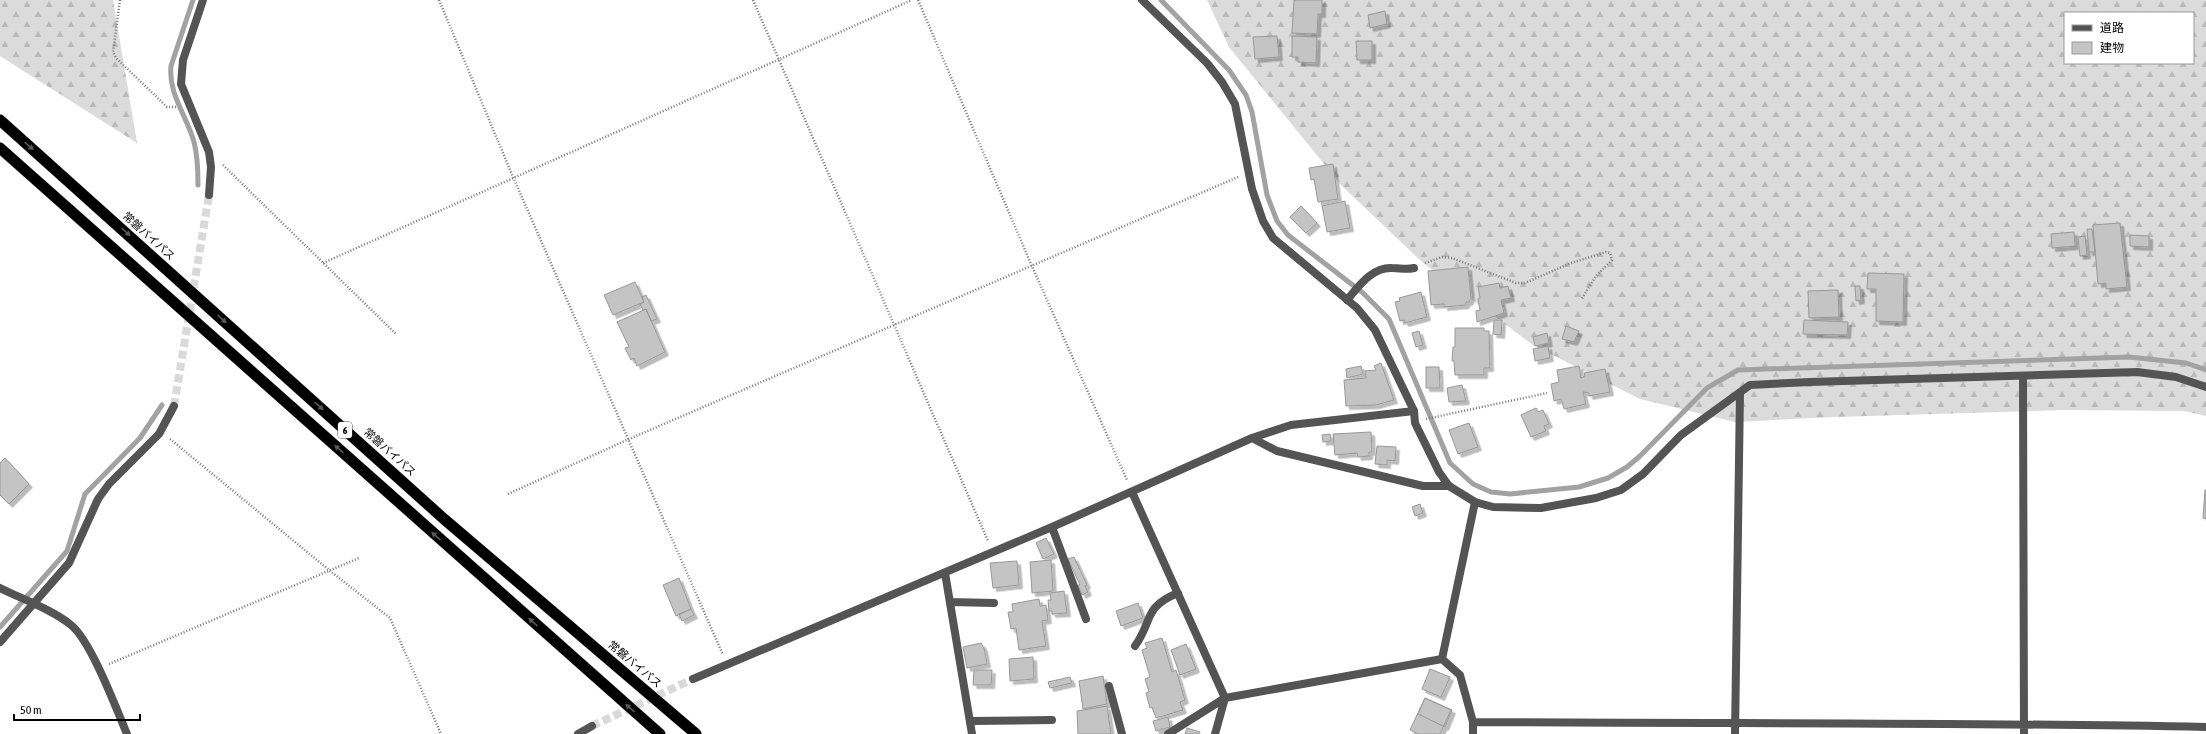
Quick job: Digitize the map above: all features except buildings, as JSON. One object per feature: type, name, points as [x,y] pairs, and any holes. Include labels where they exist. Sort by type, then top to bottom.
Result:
[{"type":"highway","name":"常磐バイパス","points":[[0,120],[444,519],[696,734]]},
{"type":"highway","name":"6","points":[[0,148],[660,734]]},
{"type":"street","points":[[203,0],[183,60],[181,84],[209,152],[211,167],[209,195]]},
{"type":"street","points":[[1142,0],[1207,63],[1222,82],[1235,104],[1252,189],[1263,221],[1274,238],[1350,297],[1375,330],[1414,411],[1415,423],[1439,472],[1449,486],[1475,502],[1494,507],[1541,508],[1596,498],[1621,490],[1643,474],[1681,435],[1750,385],[2137,372],[2176,377],[2206,387]]},
{"type":"street","points":[[1350,297],[1361,284],[1376,272],[1383,269],[1414,268]]},
{"type":"street","points":[[2023,376],[2024,734]]},
{"type":"street","points":[[1735,734],[1740,392]]},
{"type":"street","points":[[0,642],[69,563],[98,499],[110,484],[159,434],[174,406]]},
{"type":"street","points":[[693,679],[1052,527],[1252,438],[1291,425],[1414,411]]},
{"type":"street","points":[[1252,438],[1285,453],[1423,486],[1449,486]]},
{"type":"street","points":[[1132,492],[1225,698],[1215,734]]},
{"type":"street","points":[[1442,659],[1475,502]]},
{"type":"street","points":[[1052,527],[1086,619]]},
{"type":"street","points":[[945,573],[972,734]]},
{"type":"street","points":[[0,588],[72,625],[98,668],[127,734]]},
{"type":"street","points":[[1135,646],[1154,607],[1163,599],[1178,593]]},
{"type":"street","points":[[950,602],[994,603]]},
{"type":"street","points":[[1168,734],[1225,698],[1442,659]]},
{"type":"street","points":[[1442,659],[1460,675],[1473,722],[1473,734]]},
{"type":"street","points":[[1109,686],[1122,734]]},
{"type":"street","points":[[970,721],[1052,720]]},
{"type":"street","points":[[1473,722],[1735,725],[2024,723],[2206,727]]},
{"type":"street","points":[[578,734],[592,726]]},
{"type":"path","points":[[120,0],[113,52],[116,58],[167,107],[174,107]]},
{"type":"path","points":[[439,0],[513,177],[727,665]]},
{"type":"path","points":[[753,0],[993,552]]},
{"type":"path","points":[[323,263],[912,0]]},
{"type":"path","points":[[918,0],[1031,264],[1132,492]]},
{"type":"path","points":[[209,152],[396,334]]},
{"type":"path","points":[[508,494],[629,439],[1031,264],[1249,173]]},
{"type":"path","points":[[1414,268],[1432,259],[1452,258],[1464,261],[1516,283],[1524,283],[1571,263],[1606,252],[1610,254],[1612,260],[1596,276],[1581,300]]},
{"type":"path","points":[[1422,420],[1547,393]]},
{"type":"path","points":[[159,434],[171,440],[329,570],[390,618],[441,734]]},
{"type":"path","points":[[98,668],[359,558]]},
{"type":"green space","points":[[0,0],[113,0],[137,143],[0,56]]},
{"type":"green space","points":[[1207,0],[2206,0],[2206,416],[2184,411],[2064,410],[1834,417],[1735,422],[1640,399],[1533,345],[1422,262],[1342,186],[1229,47]]},
{"type":"waterway","points":[[193,0],[171,66],[171,76],[175,95],[194,142],[198,169],[198,185]]},
{"type":"waterway","points":[[1161,0],[1229,70],[1246,95],[1252,112],[1267,195],[1277,221],[1288,235],[1363,293],[1389,319],[1450,463],[1473,484],[1491,492],[1510,494],[1579,487],[1608,478],[1627,467],[1640,456],[1707,388],[1738,370],[2129,357],[2186,363],[2206,370]]},
{"type":"waterway","points":[[0,627],[67,551],[85,494],[140,438],[162,405]]},
{"type":"tunnel","points":[[174,406],[209,195]]},
{"type":"tunnel","points":[[592,726],[693,679]]}]
